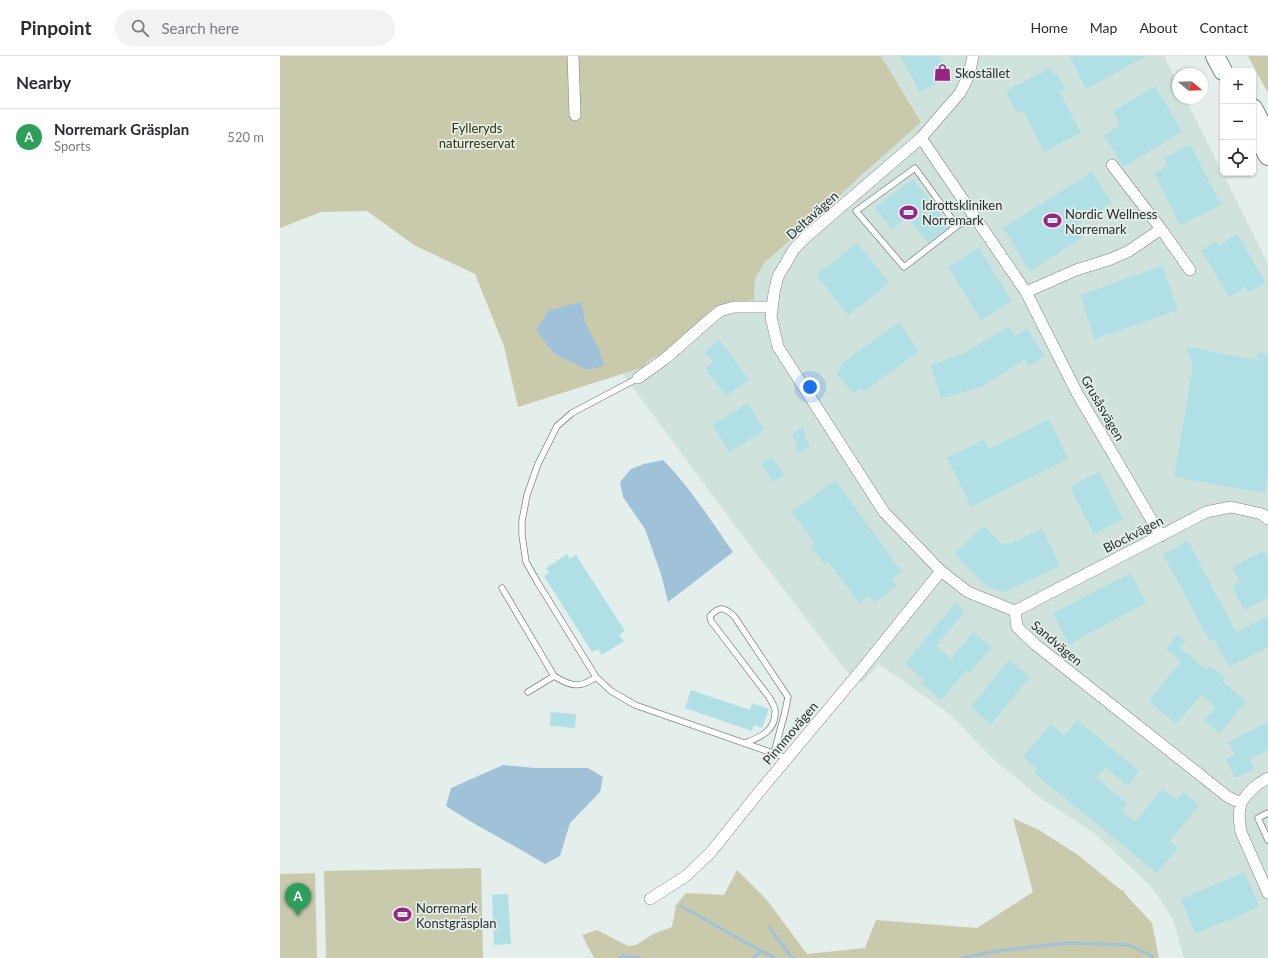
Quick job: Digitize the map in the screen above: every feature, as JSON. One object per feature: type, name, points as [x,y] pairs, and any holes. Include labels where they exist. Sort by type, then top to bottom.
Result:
[{"type":"main road","points":[[1215,56],[1221,68]]},
{"type":"main road","points":[[1226,56],[1232,68]]},
{"type":"main road","points":[[1256,114],[1268,136]]},
{"type":"main road","points":[[1256,134],[1268,156]]},
{"type":"street","points":[[573,56],[575,115]]},
{"type":"street","name":"Deltavägen","points":[[771,307],[778,276],[794,249],[807,236],[921,138],[960,93],[969,75],[973,56]]},
{"type":"street","name":"Grusåsvägen","points":[[921,138],[1026,292],[1077,393],[1161,536]]},
{"type":"street","points":[[1112,165],[1190,270]]},
{"type":"street","points":[[1026,292],[1076,270],[1111,259],[1134,247],[1161,229]]},
{"type":"street","points":[[638,378],[666,358],[720,311],[734,307],[771,307],[771,317],[778,347],[884,512],[941,571],[968,592],[1015,611]]},
{"type":"street","name":"Blockvägen","points":[[1015,611],[1206,512],[1231,507],[1262,514],[1268,519]]},
{"type":"street","name":"Pinnmovägen","points":[[650,899],[686,876],[712,852],[787,758],[862,669],[941,571]]},
{"type":"street","name":"Sandvägen","points":[[1015,611],[1017,627],[1036,645],[1228,797],[1241,803]]},
{"type":"street","points":[[1267,888],[1241,832],[1238,811],[1241,803],[1248,793],[1257,784],[1268,778]]},
{"type":"lane","points":[[957,226],[915,168],[856,211],[904,267],[957,226],[974,216]]},
{"type":"lane","points":[[638,378],[572,413],[557,426],[538,464],[527,495],[522,520],[522,535],[526,562],[596,677],[612,691],[635,704],[787,758]]},
{"type":"lane","points":[[502,588],[554,676],[567,684],[580,685],[588,683],[596,677]]},
{"type":"lane","points":[[746,743],[769,731],[774,720],[775,708],[769,697],[711,622],[710,616],[715,610],[720,608],[726,609],[734,616],[788,697],[774,753]]},
{"type":"lane","points":[[528,692],[554,676]]},
{"type":"lane","points":[[1268,813],[1258,818],[1268,840]]},
{"type":"shaded area","points":[[881,56],[1164,56],[1172,72],[1172,104],[1188,104],[1220,168],[1220,176],[1224,176],[1268,264],[1268,958],[1184,958],[1173,919],[1151,886],[1093,832],[1043,800],[991,757],[952,716],[879,664],[862,683],[846,671],[739,531],[622,373],[646,362],[727,303],[754,300],[755,279],[765,262],[816,218],[855,180],[921,121]]},
{"type":"green space","name":"Fylleryds naturreservat","points":[[280,56],[881,56],[921,122],[816,218],[765,262],[755,279],[754,300],[727,303],[707,316],[665,354],[664,352],[646,362],[644,367],[518,407],[504,346],[475,274],[414,245],[367,211],[321,212],[280,228]]},
{"type":"green space","points":[[1248,56],[1268,56],[1268,93],[1256,71],[1256,68],[1254,68]]},
{"type":"green space","points":[[1013,818],[1039,830],[1078,855],[1121,890],[1123,890],[1152,923],[1159,958],[594,958],[582,935],[597,930],[628,946],[636,945],[653,934],[672,927],[676,905],[686,893],[724,895],[737,870],[767,900],[807,954],[865,948],[876,920],[977,928],[1033,892]]},
{"type":"green space","name":"Norremark Konstgräsplan","points":[[481,868],[483,958],[326,958],[324,871]]},
{"type":"green space","points":[[315,873],[317,958],[280,958],[280,874]]},
{"type":"water","points":[[581,302],[586,324],[599,349],[604,366],[587,370],[553,353],[536,330],[549,310]]},
{"type":"water","points":[[663,460],[691,493],[733,552],[668,602],[661,574],[645,529],[623,497],[620,482],[631,469],[644,464]]},
{"type":"water","points":[[503,765],[535,768],[588,768],[603,777],[600,792],[570,823],[560,856],[545,864],[446,806],[451,788]]},
{"type":"building","points":[[900,56],[939,56],[950,76],[920,92]]},
{"type":"building","points":[[1069,56],[1146,56],[1086,89]]},
{"type":"building","points":[[1050,68],[1054,75],[1057,73],[1065,88],[1059,91],[1081,133],[1044,152],[1023,110],[1017,113],[1006,91]]},
{"type":"building","points":[[1155,86],[1182,132],[1123,167],[1104,135],[1120,125],[1113,111]]},
{"type":"building","points":[[1190,144],[1221,205],[1180,225],[1154,173],[1168,166],[1164,158]]},
{"type":"building","points":[[1092,172],[1112,203],[1076,226],[1083,237],[1030,271],[1003,228]]},
{"type":"building","name":"Idrottskliniken Norremark","points":[[913,179],[950,226],[928,243],[908,217],[892,229],[875,208]]},
{"type":"building","points":[[1237,234],[1266,283],[1248,293],[1245,287],[1229,297],[1201,250],[1216,241],[1218,246]]},
{"type":"building","points":[[857,243],[889,283],[848,315],[816,275]]},
{"type":"building","points":[[979,248],[1012,301],[981,320],[948,267]]},
{"type":"building","points":[[1162,266],[1178,310],[1095,339],[1080,295]]},
{"type":"building","points":[[899,322],[919,351],[863,392],[861,389],[853,393],[836,373],[842,367],[840,365]]},
{"type":"building","points":[[1009,326],[1015,336],[1027,328],[1045,356],[1029,366],[1025,359],[983,386],[941,399],[931,365],[965,353]]},
{"type":"building","points":[[719,340],[749,380],[726,396],[705,368],[713,362],[705,352]]},
{"type":"building","points":[[1186,347],[1257,360],[1258,352],[1268,354],[1268,473],[1265,493],[1174,477],[1193,366]]},
{"type":"building","points":[[748,403],[764,430],[729,452],[713,425]]},
{"type":"building","points":[[1049,419],[1068,459],[971,507],[947,458],[984,439],[989,449]]},
{"type":"building","points":[[802,428],[806,436],[804,437],[810,446],[799,453],[794,445],[797,443],[791,435]]},
{"type":"building","points":[[772,457],[784,475],[773,482],[761,464]]},
{"type":"building","points":[[1099,472],[1123,519],[1094,534],[1070,487]]},
{"type":"building","points":[[835,480],[902,572],[892,579],[897,586],[874,603],[868,596],[859,603],[828,561],[824,564],[811,546],[815,543],[792,512]]},
{"type":"building","points":[[983,526],[1001,544],[1012,543],[1042,529],[1060,566],[1005,592],[988,587],[955,554]]},
{"type":"building","points":[[1188,541],[1236,632],[1268,616],[1268,647],[1229,667],[1214,639],[1210,642],[1163,554]]},
{"type":"building","points":[[1264,550],[1268,557],[1268,598],[1244,610],[1232,586],[1240,582],[1232,567]]},
{"type":"building","points":[[567,554],[570,559],[576,555],[625,631],[619,635],[624,641],[602,655],[598,649],[592,652],[544,576],[549,573],[546,568]]},
{"type":"building","points":[[1131,573],[1146,603],[1069,644],[1053,613]]},
{"type":"building","points":[[955,603],[965,611],[936,646],[951,659],[973,632],[991,647],[970,673],[966,670],[941,700],[921,683],[924,680],[905,664]]},
{"type":"building","points":[[1177,635],[1186,641],[1180,648],[1207,670],[1210,666],[1225,678],[1222,681],[1246,701],[1221,732],[1218,732],[1204,721],[1216,707],[1201,695],[1176,724],[1149,701],[1181,661],[1166,649]]},
{"type":"building","points":[[1009,660],[1030,677],[991,724],[971,707]]},
{"type":"building","points":[[691,690],[750,710],[752,703],[769,709],[762,728],[754,725],[752,731],[685,708]]},
{"type":"building","points":[[551,712],[576,714],[575,728],[550,726]]},
{"type":"building","points":[[1077,720],[1139,771],[1128,786],[1105,767],[1096,778],[1128,804],[1122,811],[1135,822],[1162,789],[1176,800],[1183,792],[1199,805],[1170,841],[1178,848],[1157,873],[1034,773],[1037,769],[1023,757],[1051,724],[1064,736]]},
{"type":"building","points":[[1268,722],[1268,750],[1250,759],[1254,769],[1235,778],[1226,759],[1235,755],[1228,742]]},
{"type":"building","points":[[1245,872],[1259,907],[1195,934],[1181,899]]},
{"type":"building","points":[[508,894],[511,944],[494,945],[492,895]]},
{"type":"waterway","points":[[681,906],[761,951]]},
{"type":"waterway","points":[[769,927],[792,958]]},
{"type":"waterway","points":[[962,958],[997,951],[1068,943],[1129,945],[1152,956],[1152,958]]},
{"type":"waterway","points":[[753,958],[761,951],[775,958]]},
{"type":"waterway","points":[[620,958],[623,956],[640,958]]},
{"type":"place","name":"Skostället","points":[[942,73]]},
{"type":"place","name":"Idrottskliniken Norremark","points":[[909,212]]},
{"type":"place","name":"Nordic Wellness Norremark","points":[[1052,221]]},
{"type":"place","name":"Norremark Konstgräsplan","points":[[403,915]]},
{"type":"place","name":"Norremark Gräsplan","points":[[298,916]]}]
